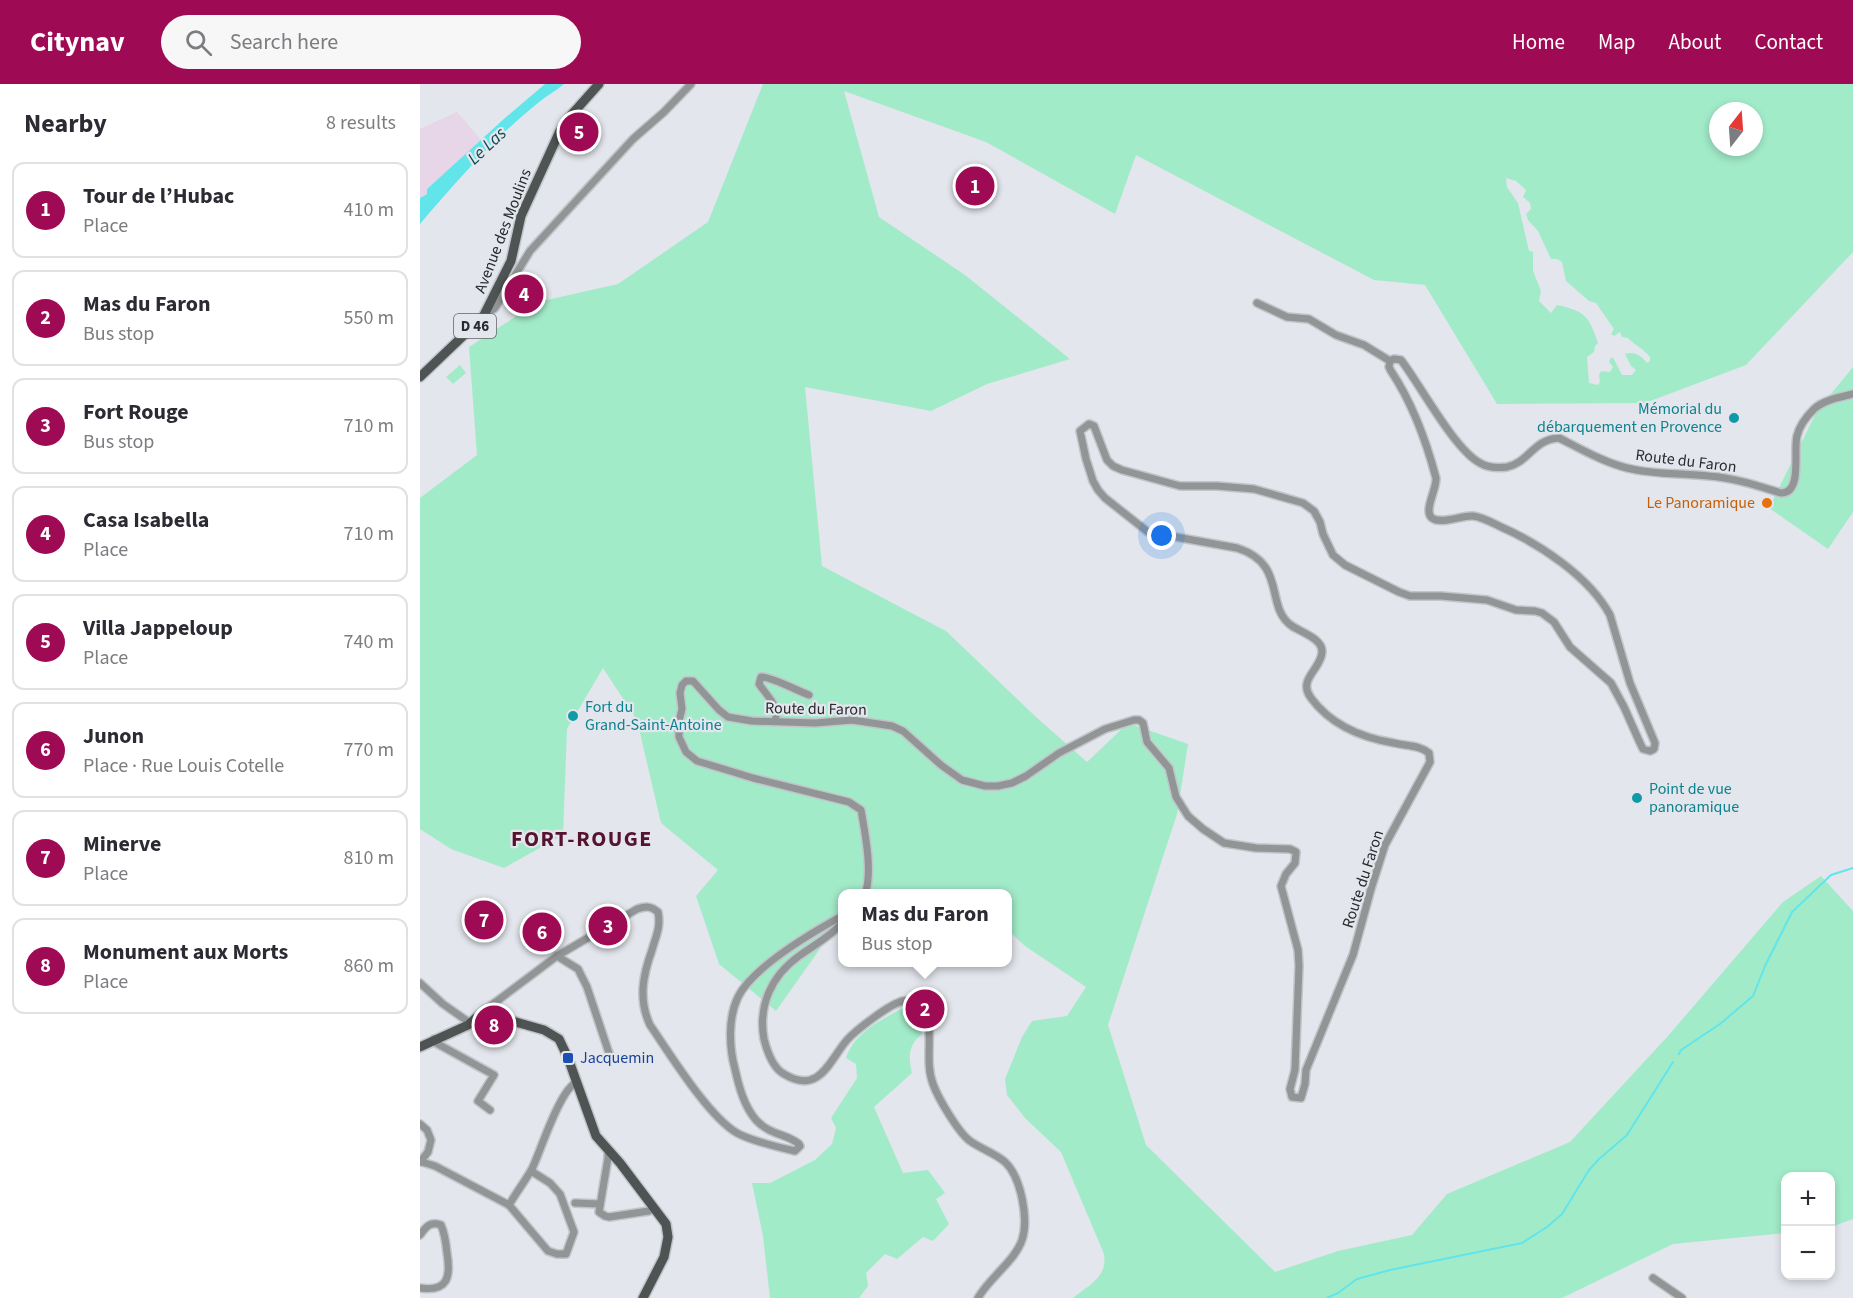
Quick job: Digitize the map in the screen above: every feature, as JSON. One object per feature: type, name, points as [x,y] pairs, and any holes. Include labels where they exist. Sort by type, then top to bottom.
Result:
[{"type":"main road","name":"Avenue des Moulins","points":[[420,377],[477,324],[488,310],[511,261],[521,216],[559,133],[565,122],[599,84]]},
{"type":"main road","points":[[420,1047],[470,1023],[485,1010],[491,1015],[555,1035],[561,1043],[577,1082],[596,1136],[666,1224],[668,1243],[664,1257],[643,1298]]},
{"type":"street","points":[[488,310],[495,308],[532,248],[633,139],[691,84]]},
{"type":"street","points":[[1257,303],[1287,317],[1309,319],[1336,335],[1364,345],[1390,361]]},
{"type":"street","name":"Route du Faron","points":[[867,889],[868,870],[861,810],[849,802],[753,778],[697,761],[686,752],[680,737],[682,685],[686,681],[693,681],[728,717],[752,721],[815,723],[852,720],[892,726],[903,731],[941,765],[962,780],[985,786],[1012,783],[1059,753],[1105,729],[1139,720],[1143,723],[1147,742],[1170,768],[1176,797],[1188,816],[1203,829],[1224,843],[1256,848],[1290,849],[1296,852],[1295,863],[1286,873],[1281,886],[1299,958],[1295,1070],[1290,1089],[1292,1097],[1301,1098],[1306,1070],[1353,955],[1385,844],[1430,762],[1429,753],[1421,747],[1382,741],[1353,733],[1324,711],[1310,697],[1307,688],[1307,680],[1322,652],[1320,645],[1289,624],[1279,607],[1270,575],[1265,566],[1251,552],[1148,532],[1098,490],[1093,481],[1080,431],[1089,424],[1094,426],[1107,460],[1122,470],[1180,486],[1254,489],[1303,503],[1314,511],[1333,555],[1345,565],[1399,592],[1410,596],[1487,600],[1516,610],[1535,610],[1542,613],[1554,622],[1570,647],[1611,683],[1643,749],[1650,752],[1655,746],[1653,736],[1630,683],[1605,605],[1567,566],[1543,548],[1515,533],[1474,516],[1435,520],[1431,517],[1428,512],[1436,487],[1436,478],[1410,400],[1391,371],[1390,361],[1401,360],[1445,426],[1467,453],[1481,464],[1497,468],[1514,465],[1540,443],[1559,438],[1613,464],[1628,468],[1658,474],[1711,476],[1748,483],[1781,493],[1790,491],[1795,479],[1796,443],[1801,426],[1815,408],[1830,400],[1853,394]]},
{"type":"street","points":[[775,721],[777,716],[775,705],[759,684],[761,677],[768,676],[809,695]]},
{"type":"street","points":[[485,1010],[557,956],[637,909],[645,906],[652,908],[658,912],[660,928],[650,956],[642,993],[645,1014],[650,1025],[699,1095],[726,1124],[737,1133],[750,1138],[795,1150],[800,1146],[799,1144],[772,1133],[762,1126],[751,1114],[745,1102],[732,1051],[733,1015],[739,994],[768,964],[795,944],[838,919]]},
{"type":"street","points":[[838,928],[797,957],[776,978],[764,1003],[762,1015],[765,1043],[775,1066],[782,1074],[801,1081],[813,1079],[829,1068],[846,1042],[856,1032],[894,1005],[906,1000],[921,1003],[927,1015],[932,1083],[958,1130],[969,1141],[1006,1163],[1016,1179],[1022,1196],[1024,1223],[1022,1242],[978,1298]]},
{"type":"street","points":[[833,932],[838,930]]},
{"type":"street","points":[[557,956],[578,969],[587,987],[611,1059]]},
{"type":"street","points":[[420,982],[443,1004],[470,1023]]},
{"type":"street","points":[[434,1040],[494,1075],[478,1101],[490,1110]]},
{"type":"street","points":[[509,1205],[531,1171],[563,1095],[577,1082]]},
{"type":"street","points":[[420,1124],[427,1130],[431,1140],[421,1162],[435,1166],[509,1205],[548,1251],[566,1254],[574,1232],[560,1194],[550,1183],[531,1171]]},
{"type":"street","points":[[608,1150],[599,1212],[609,1217],[649,1211],[654,1208]]},
{"type":"street","points":[[575,1203],[600,1204]]},
{"type":"street","points":[[420,1235],[429,1225],[435,1223],[441,1225],[446,1239],[450,1270],[448,1277],[438,1288],[432,1290],[420,1288]]},
{"type":"street","points":[[1653,1278],[1682,1298]]},
{"type":"shaded area","points":[[457,112],[481,140],[427,189],[427,194],[420,198],[420,129]]},
{"type":"green space","points":[[763,84],[1853,84],[1853,252],[1746,365],[1645,403],[1497,404],[1425,285],[1374,280],[1136,155],[1115,214],[986,142],[844,91],[879,217],[965,275],[1070,359],[987,384],[931,411],[805,387],[822,566],[946,631],[1087,762],[1128,723],[1188,744],[1177,814],[1108,1025],[1146,1145],[1275,1272],[1338,1251],[1412,1235],[1447,1194],[1570,1142],[1668,1036],[1783,902],[1821,876],[1853,911],[1853,1219],[1835,1226],[1835,1172],[1781,1172],[1781,1233],[1673,1244],[1562,1298],[1073,1298],[1100,1275],[1103,1269],[1104,1254],[1061,1152],[1025,1118],[1007,1095],[1005,1079],[1022,1037],[1032,1021],[1067,1016],[1086,987],[1025,946],[1012,934],[1012,889],[838,889],[838,931],[829,936],[776,1011],[719,964],[696,896],[718,870],[661,823],[637,720],[603,668],[567,729],[563,835],[504,868],[451,849],[420,829],[420,498],[477,455],[469,347],[538,302],[618,284],[708,222]],"holes":[[[1506,178],[1516,181],[1526,190],[1523,197],[1530,203],[1531,209],[1526,214],[1528,220],[1538,231],[1551,259],[1562,262],[1566,281],[1589,301],[1596,303],[1614,329],[1611,334],[1614,336],[1620,332],[1622,337],[1628,338],[1650,357],[1647,363],[1637,354],[1625,354],[1631,366],[1636,370],[1632,375],[1622,375],[1611,357],[1609,362],[1613,367],[1610,372],[1601,371],[1598,385],[1589,383],[1587,357],[1594,352],[1598,343],[1585,316],[1557,305],[1551,313],[1539,301],[1541,291],[1533,271],[1533,252],[1529,251],[1518,203],[1507,187]]]},
{"type":"green space","points":[[460,365],[466,373],[453,384],[446,377]]},
{"type":"green space","points":[[1853,367],[1853,512],[1828,549],[1769,508],[1817,411]]},
{"type":"green space","points":[[903,1008],[914,1010],[920,1018],[922,1034],[914,1042],[910,1052],[912,1073],[874,1107],[903,1173],[928,1170],[945,1193],[936,1199],[949,1224],[933,1241],[923,1237],[897,1259],[885,1254],[866,1273],[868,1286],[859,1298],[770,1298],[763,1236],[752,1183],[770,1183],[815,1160],[832,1144],[836,1128],[831,1118],[857,1078],[856,1064],[846,1058],[850,1049],[869,1028]]},
{"type":"water","name":"Le Las","points":[[545,84],[564,84],[541,100],[506,131],[420,224],[420,198],[427,194],[427,189]]},
{"type":"waterway","points":[[1679,1054],[1681,1050],[1720,1024],[1753,996],[1792,912],[1831,875],[1853,868]]},
{"type":"waterway","points":[[1327,1298],[1357,1279],[1522,1243],[1547,1227],[1562,1214],[1589,1170],[1627,1135],[1673,1062]]},
{"type":"place","name":"Villa Jappeloup","points":[[579,132]]},
{"type":"place","name":"Tour de l’Hubac","points":[[975,186]]},
{"type":"place","name":"Casa Isabella","points":[[524,294]]},
{"type":"place","name":"Mémorial du débarquement en Provence","points":[[1734,418]]},
{"type":"place","name":"Le Panoramique","points":[[1767,503]]},
{"type":"place","name":"Fort du Grand-Saint-Antoine","points":[[573,716]]},
{"type":"place","name":"Point de vue panoramique","points":[[1637,798]]},
{"type":"place","name":"Minerve","points":[[484,920]]},
{"type":"place","name":"Fort Rouge","points":[[608,926]]},
{"type":"place","name":"Junon","points":[[542,932]]},
{"type":"place","name":"Mas du Faron","points":[[925,1009]]},
{"type":"place","name":"Monument aux Morts","points":[[494,1025]]},
{"type":"place","name":"Jacquemin","points":[[568,1058]]},
{"type":"district","name":"FORT-ROUGE","points":[[582,839]]}]
